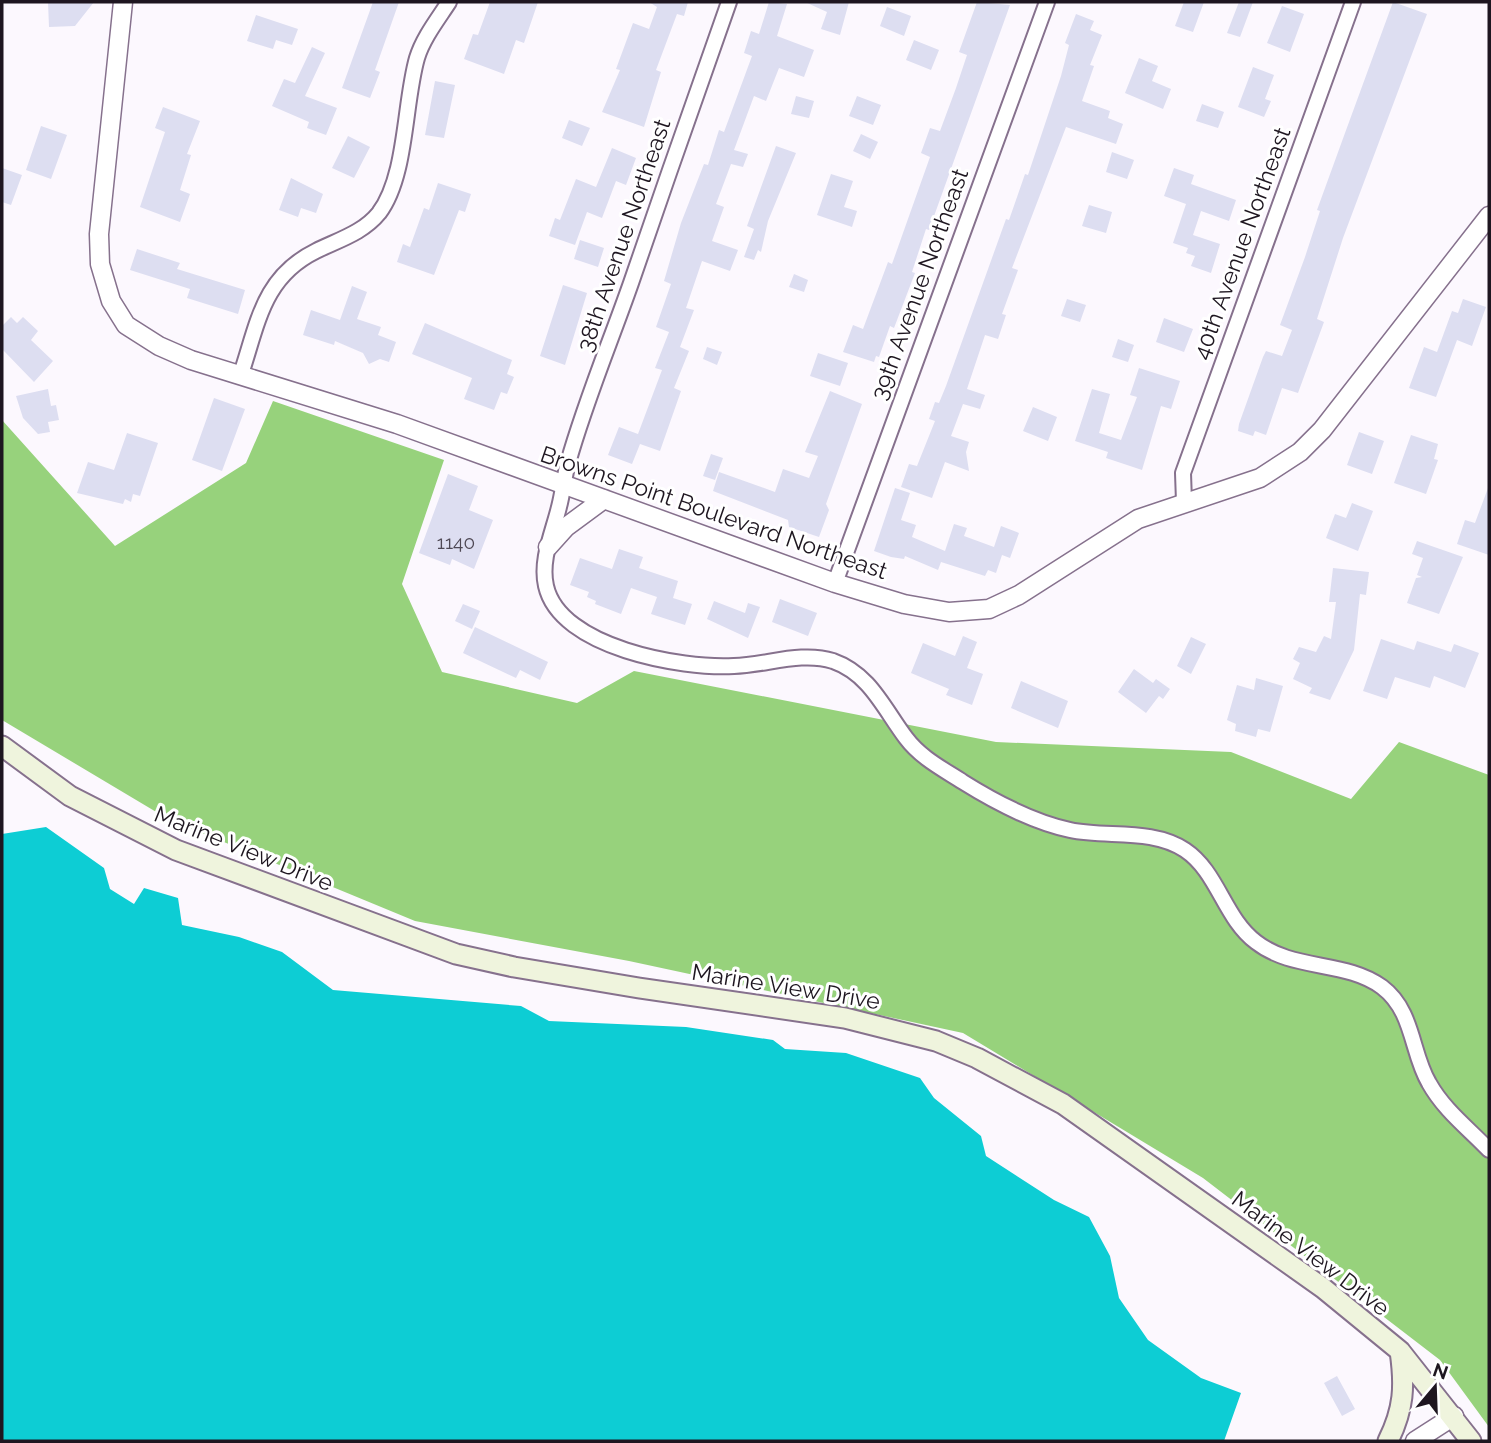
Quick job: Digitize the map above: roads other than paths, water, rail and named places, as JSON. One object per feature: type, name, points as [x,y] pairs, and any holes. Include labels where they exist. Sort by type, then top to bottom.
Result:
[{"type":"main road","name":"Marine View Drive","points":[[2,746],[97,812],[176,850],[456,954],[639,988],[845,1018],[924,1038],[977,1058],[1063,1104],[1323,1288],[1400,1351],[1454,1416],[1471,1441]]},
{"type":"main road","points":[[1388,1441],[1403,1406],[1404,1381],[1400,1351]]},
{"type":"street","name":"Browns Point Boulevard Northeast","points":[[123,2],[99,234],[100,264],[105,286],[119,314],[135,332],[191,360],[352,409],[835,583],[929,610],[949,612],[989,609],[1019,596],[1131,522],[1260,478],[1300,452],[1322,430],[1489,216]]},
{"type":"street","points":[[241,374],[265,303],[281,275],[299,260],[362,230],[379,213],[389,196],[398,166],[418,56],[449,2]]},
{"type":"street","name":"38th Avenue Northeast","points":[[729,2],[570,458],[548,547],[545,582],[552,601],[569,621],[600,639],[658,659],[706,667],[813,658],[832,661],[868,684],[907,740],[924,757],[977,790],[1032,818],[1071,830],[1164,841],[1184,850],[1204,868],[1238,924],[1256,943],[1299,962],[1349,972],[1385,989],[1408,1023],[1426,1078],[1443,1106],[1489,1150]]},
{"type":"street","name":"39th Avenue Northeast","points":[[835,583],[1047,2]]},
{"type":"street","name":"40th Avenue Northeast","points":[[1184,502],[1183,473],[1353,2]]},
{"type":"street","points":[[548,547],[566,527],[604,499]]},
{"type":"street","points":[[1415,1441],[1454,1416]]},
{"type":"water","points":[[46,827],[104,868],[110,889],[134,904],[144,888],[178,898],[182,925],[239,937],[282,952],[333,990],[521,1006],[549,1021],[686,1027],[773,1040],[785,1049],[846,1053],[920,1078],[934,1098],[981,1136],[986,1156],[1054,1200],[1089,1217],[1110,1256],[1119,1298],[1148,1340],[1201,1378],[1241,1393],[1224,1441],[2,1441],[2,834]]}]
